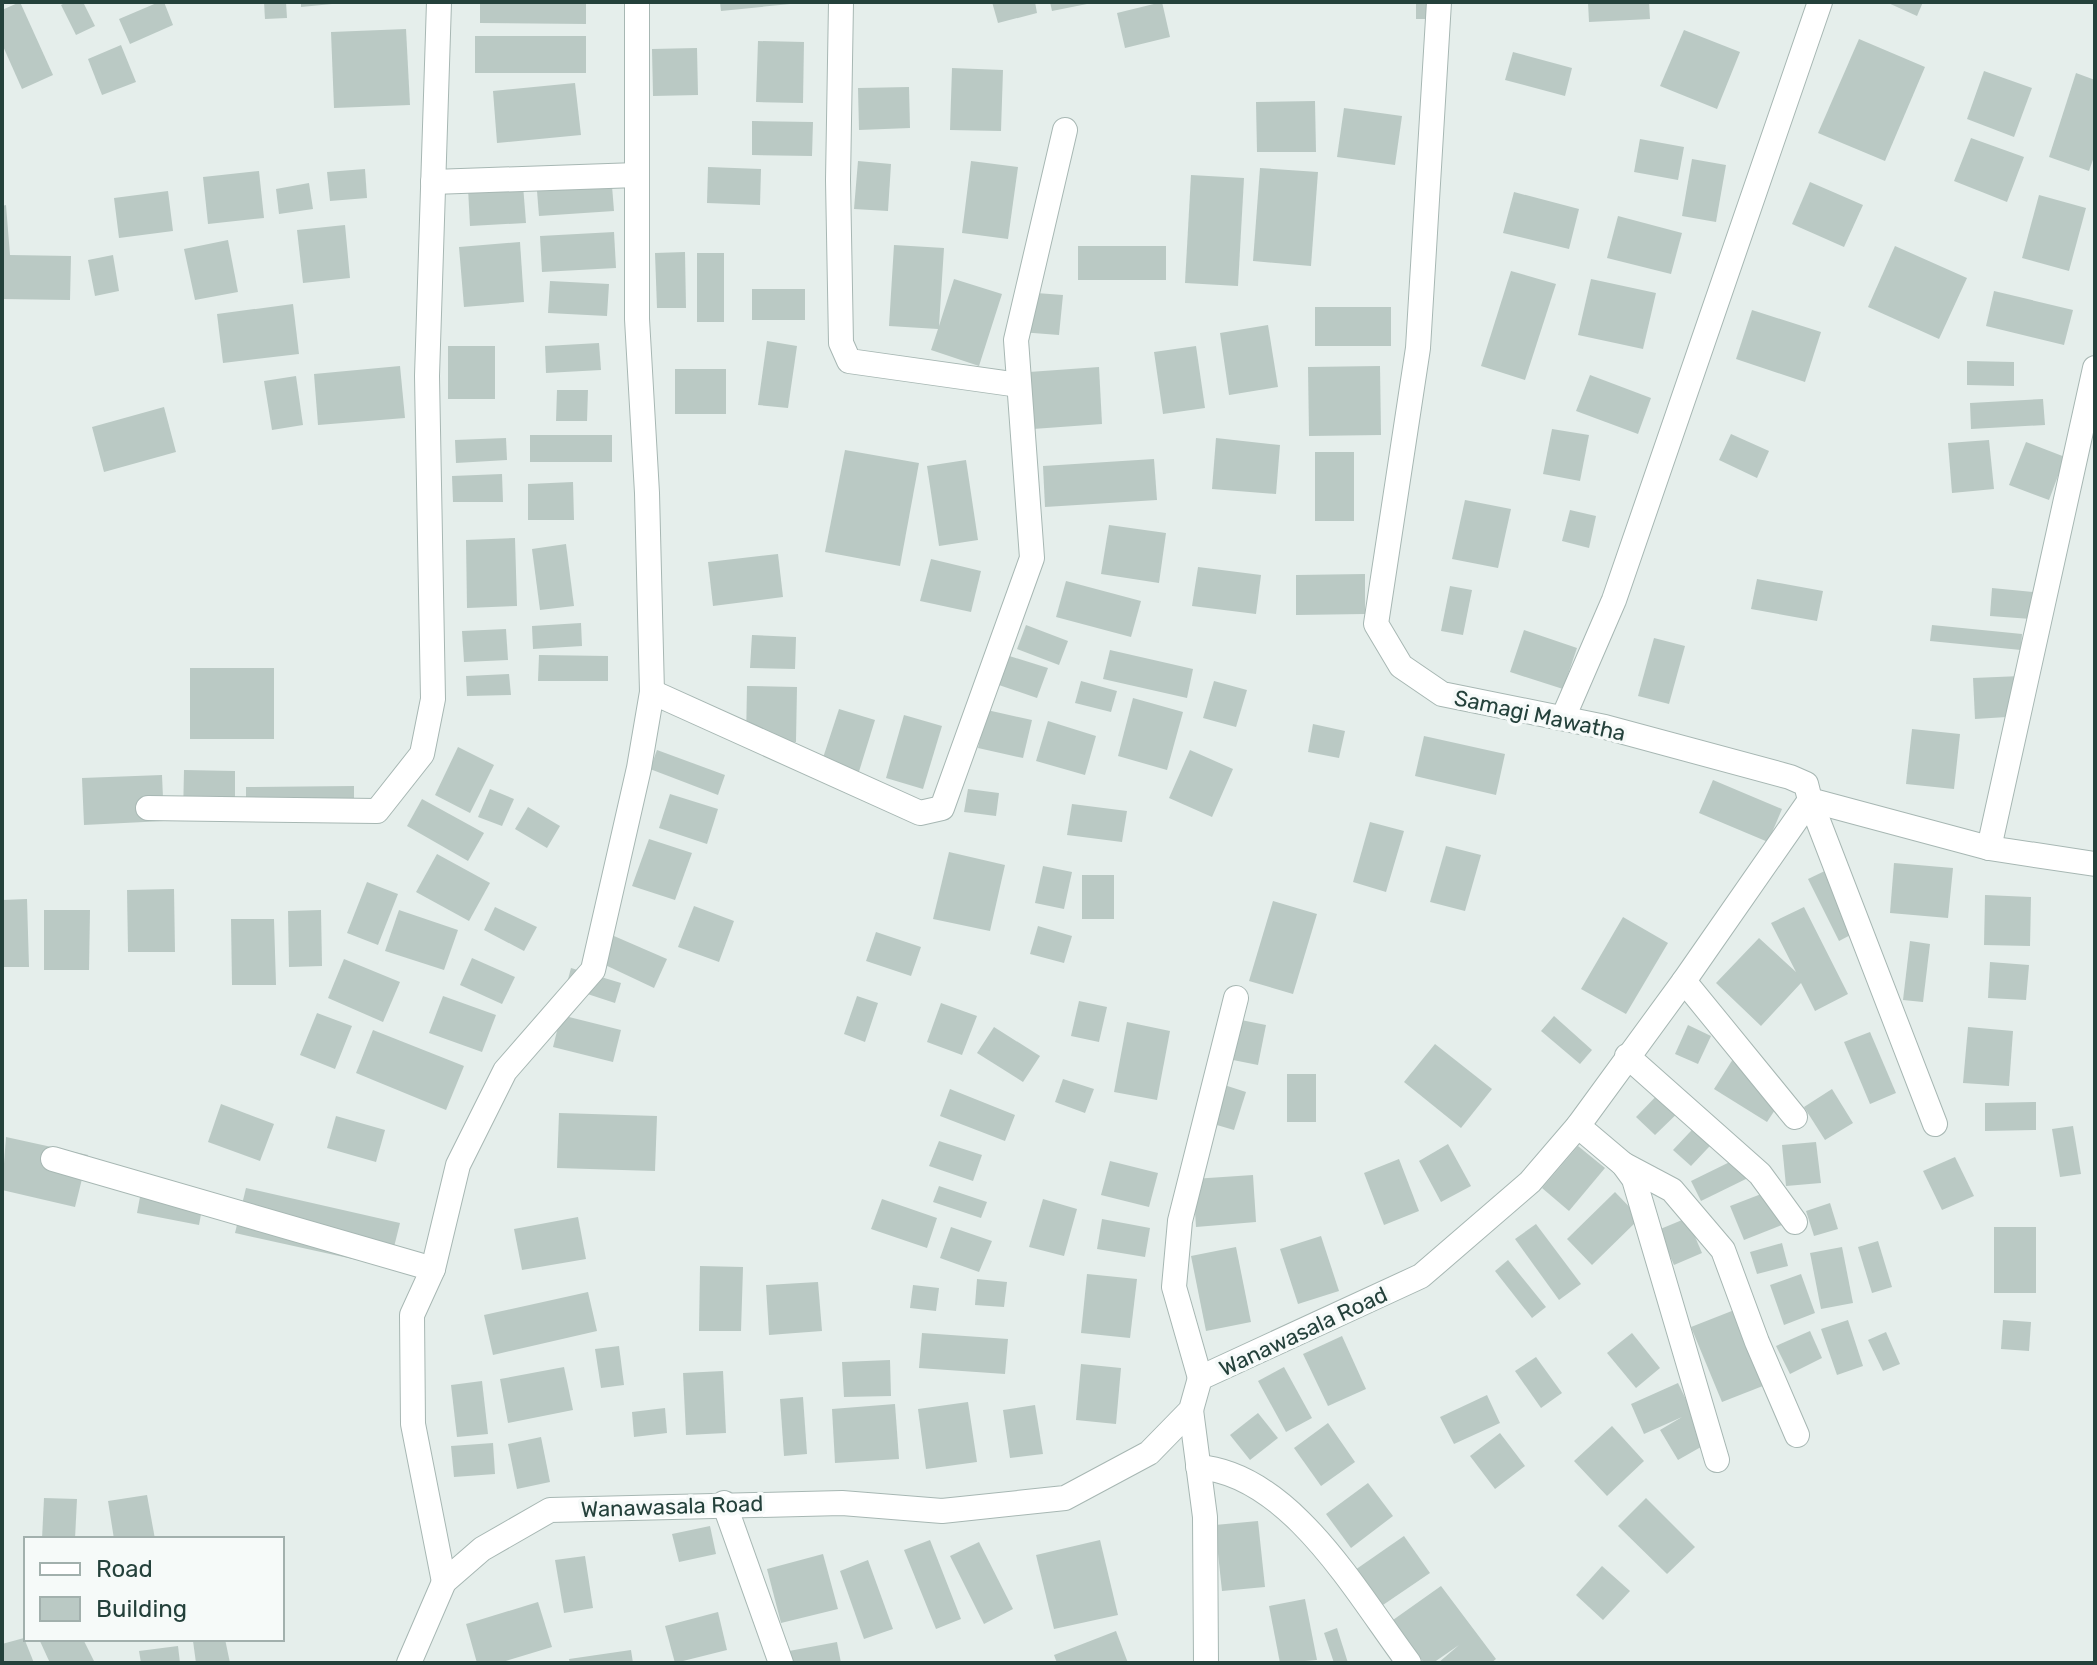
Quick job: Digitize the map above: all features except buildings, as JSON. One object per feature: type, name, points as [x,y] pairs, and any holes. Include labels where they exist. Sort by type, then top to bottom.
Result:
[{"type":"street","points":[[148,808],[377,811],[422,754],[433,699],[427,376],[439,2]]},
{"type":"street","points":[[444,1582],[413,1424],[412,1315],[433,1269],[458,1165],[505,1071],[593,970],[639,768],[652,692],[648,508],[637,319],[637,2]]},
{"type":"street","points":[[841,2],[838,180],[841,343],[849,361],[1019,385]]},
{"type":"street","name":"Samagi Mawatha","points":[[1439,2],[1418,348],[1376,624],[1401,666],[1442,694],[1563,718],[1790,777],[1806,784],[1810,800],[1989,848],[2095,864]]},
{"type":"street","points":[[1563,718],[1614,600],[1820,2]]},
{"type":"street","points":[[652,692],[920,813],[942,808],[1032,558],[1016,340],[1065,130]]},
{"type":"street","points":[[433,182],[637,175]]},
{"type":"street","points":[[1989,848],[2095,368]]},
{"type":"street","points":[[1810,800],[1935,1124]]},
{"type":"street","name":"Wanawasala Road","points":[[409,1663],[444,1582],[482,1549],[550,1510],[724,1503],[842,1503],[942,1511],[1065,1498],[1149,1453],[1191,1410],[1200,1378],[1421,1276],[1530,1182],[1578,1126],[1810,800]]},
{"type":"street","points":[[1684,981],[1795,1117]]},
{"type":"street","points":[[1200,1378],[1174,1287],[1180,1221],[1236,998]]},
{"type":"street","points":[[1627,1056],[1760,1174],[1795,1222]]},
{"type":"street","points":[[1578,1126],[1623,1164],[1672,1190],[1723,1250],[1757,1342],[1797,1435]]},
{"type":"street","points":[[53,1159],[433,1269]]},
{"type":"street","points":[[1623,1164],[1634,1179],[1717,1460]]},
{"type":"street","points":[[1191,1410],[1205,1517],[1206,1663]]},
{"type":"street","points":[[1198,1467],[1225,1469],[1253,1483],[1304,1524],[1409,1663]]},
{"type":"street","points":[[724,1503],[781,1663]]}]
